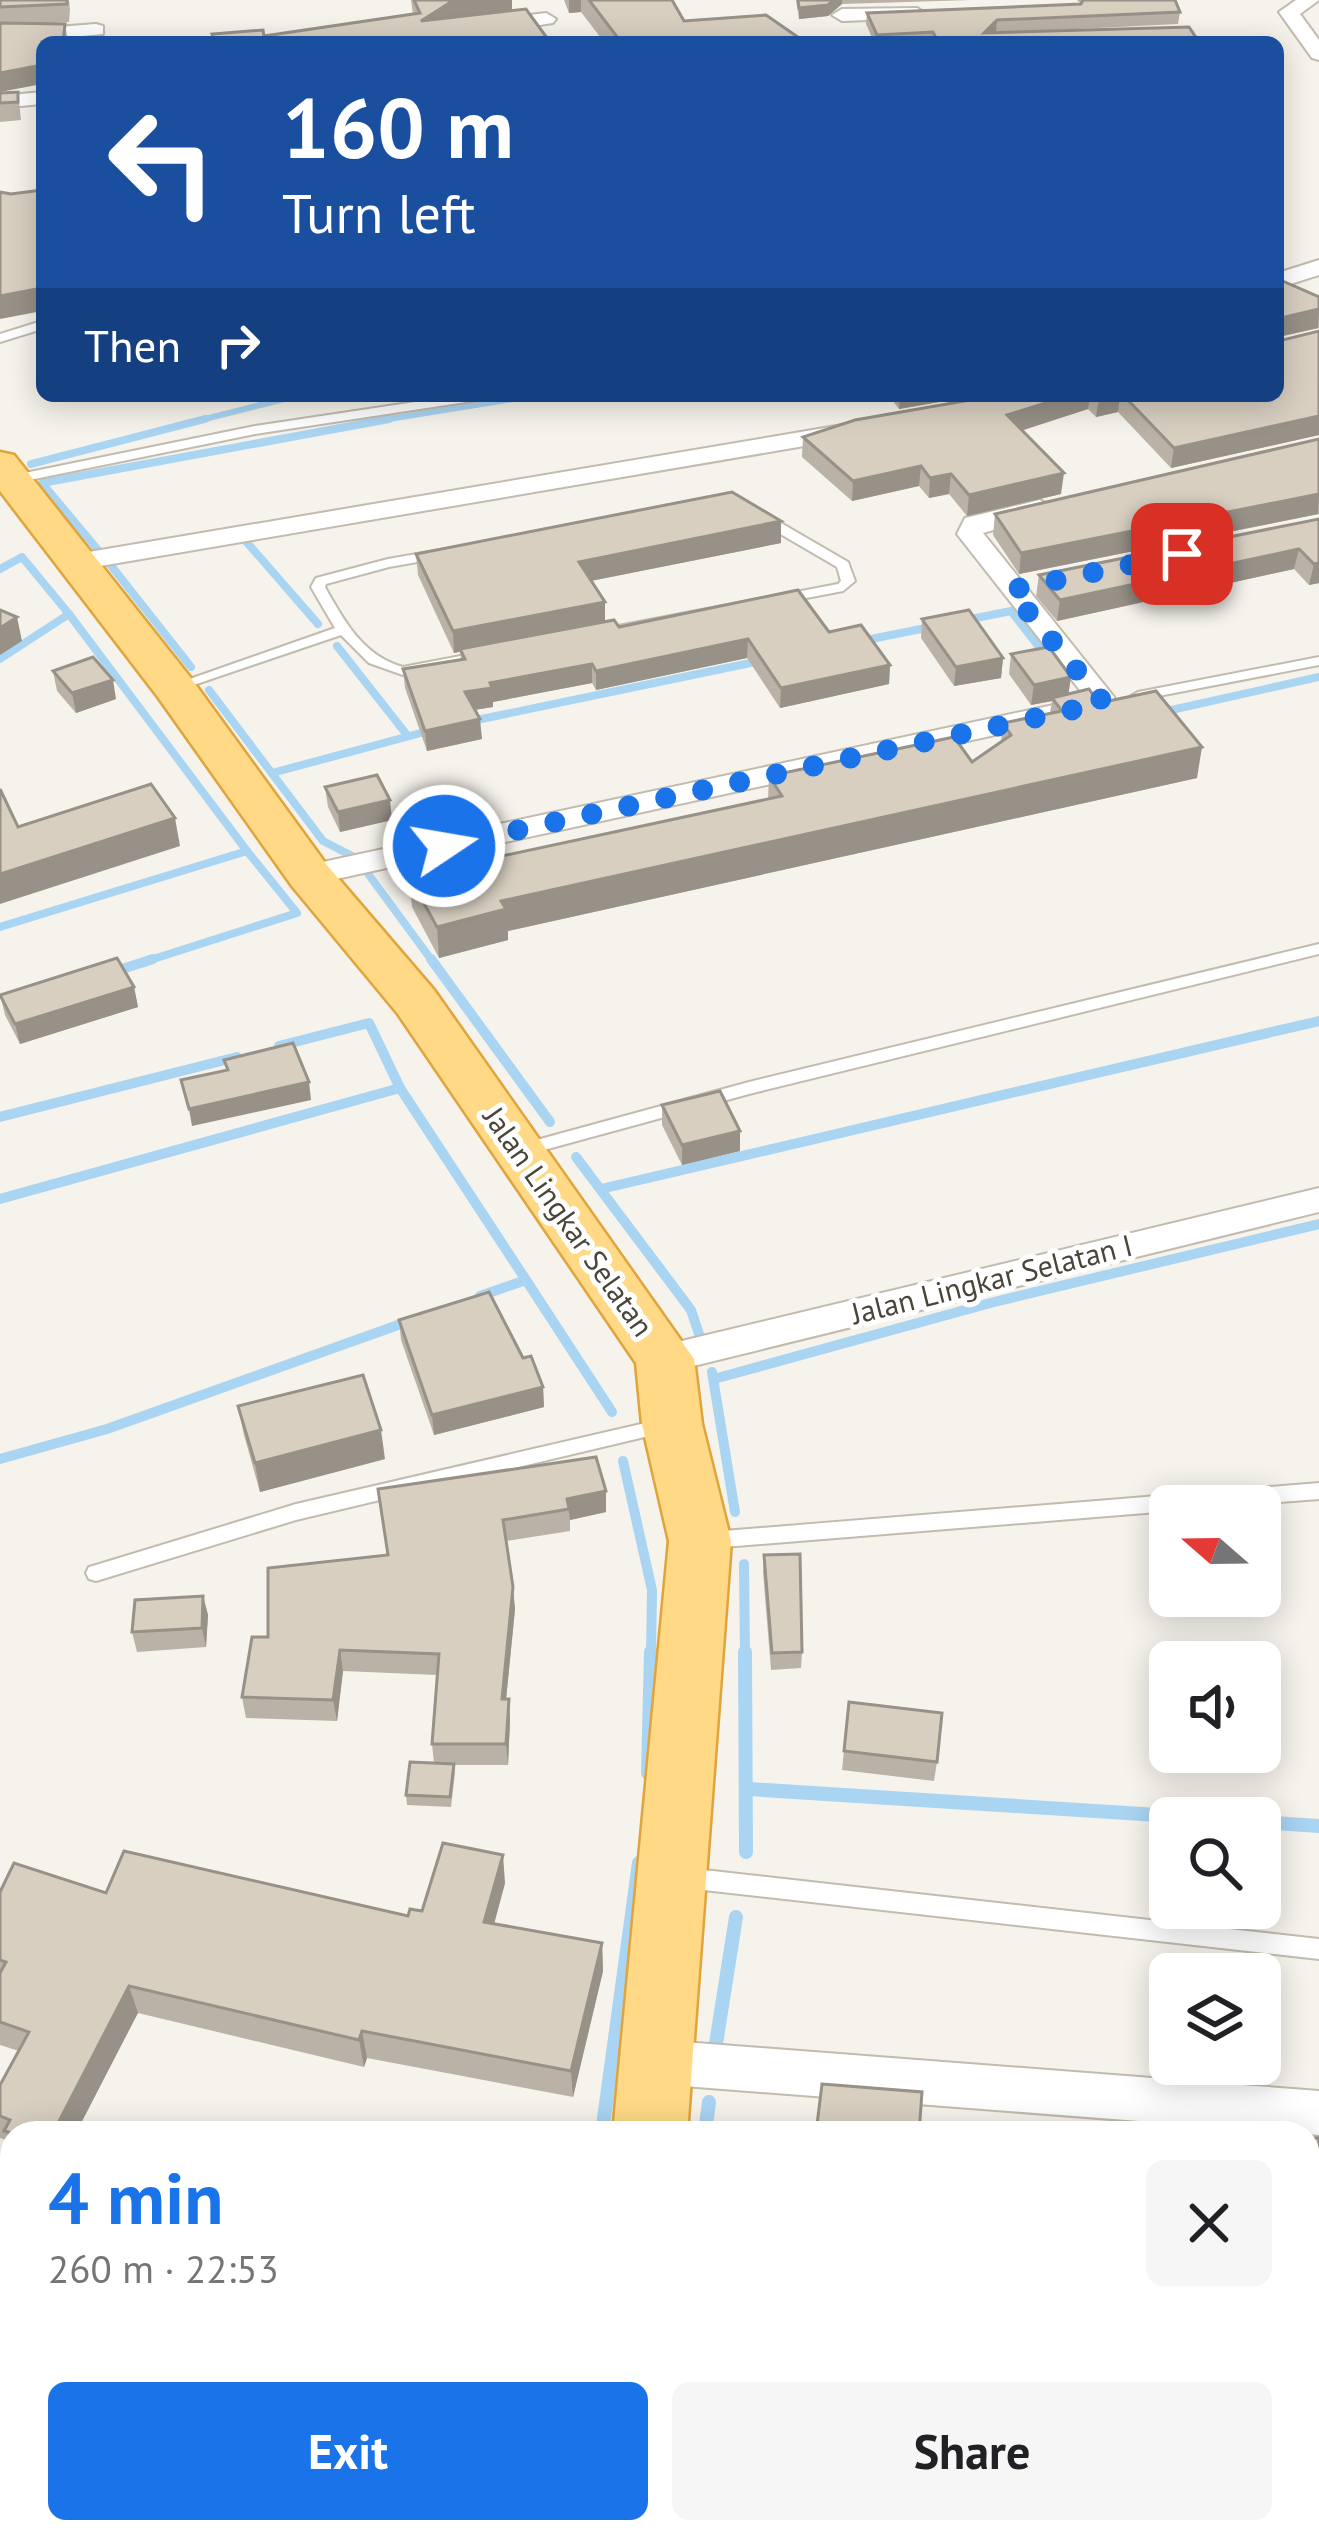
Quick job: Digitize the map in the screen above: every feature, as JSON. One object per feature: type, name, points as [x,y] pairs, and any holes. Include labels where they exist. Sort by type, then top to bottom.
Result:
[{"type":"highway","name":"Jalan Lingkar Selatan","points":[[5,472],[174,687],[309,875],[416,1002],[665,1359],[671,1424],[700,1541],[676,1877],[651,2121]]},
{"type":"street","points":[[1310,0],[1289,12],[1319,54]]},
{"type":"street","points":[[837,8],[930,18]]},
{"type":"street","points":[[837,8],[858,36]]},
{"type":"street","points":[[449,36],[462,29],[546,19]]},
{"type":"street","points":[[0,31],[31,35],[96,31]]},
{"type":"street","points":[[0,101],[36,98]]},
{"type":"street","points":[[1285,287],[1319,267]]},
{"type":"street","points":[[76,562],[875,427]]},
{"type":"street","points":[[309,875],[1104,703],[1022,587],[970,529],[1072,501]]},
{"type":"street","name":"Jalan Lingkar Selatan I","points":[[665,1359],[1319,1200]]},
{"type":"street","points":[[658,2062],[1319,2113]]},
{"type":"lane","points":[[0,338],[36,327]]},
{"type":"lane","points":[[5,472],[439,402]]},
{"type":"lane","points":[[710,506],[745,508],[843,565],[849,574],[843,586],[403,671],[386,669],[365,655],[342,630],[318,587],[321,581],[388,563],[710,506]]},
{"type":"lane","points":[[174,687],[342,630]]},
{"type":"lane","points":[[1104,703],[1319,661]]},
{"type":"lane","points":[[518,1152],[749,1088],[1319,949]]},
{"type":"lane","points":[[96,1573],[296,1512],[671,1424]]},
{"type":"lane","points":[[700,1541],[1319,1491]]},
{"type":"lane","points":[[676,1877],[1319,1949]]},
{"type":"building","points":[[0,0],[67,0],[67,4],[0,7]]},
{"type":"building","points":[[414,0],[454,0],[421,21],[526,9],[546,36],[264,36],[420,13]]},
{"type":"building","points":[[589,0],[672,0],[684,21],[766,15],[796,36],[616,36]]},
{"type":"building","points":[[798,0],[834,0],[799,8]]},
{"type":"building","points":[[1083,0],[1175,0],[1180,12],[997,20],[984,33],[1189,27],[1195,36],[877,35],[867,13],[1081,4]]},
{"type":"building","points":[[0,23],[65,24],[64,36],[36,36],[36,66],[0,73]]},
{"type":"building","points":[[263,30],[264,36],[212,34]]},
{"type":"building","points":[[18,92],[18,102],[0,103],[0,93]]},
{"type":"building","points":[[36,191],[36,289],[0,296],[0,192]]},
{"type":"building","points":[[1284,282],[1319,297],[1319,309],[1284,317]]},
{"type":"building","points":[[1319,331],[1319,416],[1174,448],[1130,402],[1284,402],[1284,340]]},
{"type":"building","points":[[958,402],[1049,402],[1007,415],[1064,473],[969,495],[951,474],[930,478],[921,466],[853,481],[803,437],[855,420]]},
{"type":"building","points":[[1319,439],[1319,494],[1021,553],[995,514]]},
{"type":"building","points":[[732,492],[781,521],[579,562],[605,602],[453,631],[416,554]]},
{"type":"building","points":[[1319,519],[1319,563],[1314,564],[1299,549],[1060,600],[1039,575]]},
{"type":"building","points":[[798,590],[829,632],[861,625],[890,665],[781,688],[748,639],[596,671],[592,664],[490,683],[492,688],[465,692],[480,719],[425,731],[403,669],[465,659],[460,649],[614,620],[619,627]]},
{"type":"building","points":[[0,610],[17,617],[0,628]]},
{"type":"building","points":[[969,610],[1003,658],[956,667],[922,619]]},
{"type":"building","points":[[1049,647],[1071,677],[1034,685],[1011,654]]},
{"type":"building","points":[[93,657],[113,680],[72,693],[53,671]]},
{"type":"building","points":[[1089,689],[1099,703],[1156,691],[1202,747],[501,901],[506,909],[437,927],[409,876],[782,796],[769,776],[954,737],[972,762],[1011,735],[1003,723],[1062,711],[1052,698]]},
{"type":"building","points":[[377,775],[390,800],[338,812],[325,787]]},
{"type":"building","points":[[151,784],[175,818],[0,874],[0,789],[18,827]]},
{"type":"building","points":[[117,958],[134,987],[15,1024],[0,995]]},
{"type":"building","points":[[293,1043],[309,1082],[189,1109],[181,1080],[228,1070],[224,1060]]},
{"type":"building","points":[[720,1091],[740,1131],[682,1145],[662,1105]]},
{"type":"building","points":[[489,1292],[523,1358],[531,1356],[543,1387],[432,1415],[399,1320]]},
{"type":"building","points":[[363,1375],[381,1430],[255,1463],[238,1406]]},
{"type":"building","points":[[596,1457],[606,1491],[567,1499],[569,1509],[503,1520],[513,1587],[502,1699],[509,1699],[506,1744],[432,1744],[439,1654],[340,1650],[333,1700],[242,1697],[252,1637],[268,1637],[268,1568],[388,1555],[378,1489]]},
{"type":"building","points":[[800,1554],[802,1652],[772,1653],[764,1555]]},
{"type":"building","points":[[203,1596],[202,1628],[132,1632],[135,1600]]},
{"type":"building","points":[[849,1702],[942,1713],[937,1762],[844,1751]]},
{"type":"building","points":[[410,1762],[454,1764],[450,1797],[406,1795]]},
{"type":"building","points":[[443,1843],[503,1855],[484,1922],[602,1943],[571,2071],[362,2031],[359,2040],[129,1986],[59,2121],[9,2121],[0,2116],[0,2085],[29,2032],[0,2022],[0,1973],[6,1962],[0,1960],[0,1892],[14,1863],[106,1893],[124,1851],[408,1916],[410,1909],[422,1911]]},
{"type":"building","points":[[822,2084],[922,2092],[920,2121],[817,2121]]},
{"type":"waterway","points":[[193,422],[272,402]]},
{"type":"waterway","points":[[370,422],[495,402]]},
{"type":"waterway","points":[[31,464],[205,419]]},
{"type":"waterway","points":[[103,556],[42,483],[389,419]]},
{"type":"waterway","points":[[244,539],[318,624]]},
{"type":"waterway","points":[[0,569],[22,557],[69,614]]},
{"type":"waterway","points":[[109,563],[191,667]]},
{"type":"waterway","points":[[961,621],[1011,611],[1046,656]]},
{"type":"waterway","points":[[0,659],[69,614]]},
{"type":"waterway","points":[[69,614],[247,851]]},
{"type":"waterway","points":[[861,641],[931,627]]},
{"type":"waterway","points":[[337,646],[407,735]]},
{"type":"waterway","points":[[467,722],[760,661]]},
{"type":"waterway","points":[[1158,713],[1319,677]]},
{"type":"waterway","points":[[209,690],[323,841],[358,859]]},
{"type":"waterway","points":[[272,773],[432,730]]},
{"type":"waterway","points":[[0,927],[247,851]]},
{"type":"waterway","points":[[144,962],[297,913],[247,851]]},
{"type":"waterway","points":[[366,871],[433,962]]},
{"type":"waterway","points":[[113,972],[153,959]]},
{"type":"waterway","points":[[431,959],[550,1122]]},
{"type":"waterway","points":[[601,1189],[1319,1021]]},
{"type":"waterway","points":[[279,1046],[369,1023],[400,1088]]},
{"type":"waterway","points":[[0,1117],[237,1057]]},
{"type":"waterway","points":[[0,1199],[400,1088]]},
{"type":"waterway","points":[[400,1088],[526,1280]]},
{"type":"waterway","points":[[576,1157],[691,1310],[703,1346]]},
{"type":"waterway","points":[[714,1379],[994,1302],[1319,1224]]},
{"type":"waterway","points":[[480,1296],[526,1280]]},
{"type":"waterway","points":[[526,1280],[612,1412]]},
{"type":"waterway","points":[[0,1459],[107,1429],[412,1320]]},
{"type":"waterway","points":[[712,1372],[735,1512]]},
{"type":"waterway","points":[[623,1461],[652,1590],[651,1655]]},
{"type":"waterway","points":[[744,1564],[745,1655]]},
{"type":"waterway","points":[[648,1773],[651,1652]]},
{"type":"waterway","points":[[745,1652],[746,1852]]},
{"type":"waterway","points":[[748,1789],[1149,1814]]},
{"type":"waterway","points":[[1281,1823],[1319,1826]]},
{"type":"waterway","points":[[604,2121],[639,1863]]},
{"type":"waterway","points":[[723,2050],[715,2050],[736,1917]]},
{"type":"waterway","points":[[707,2121],[709,2102]]},
{"type":"route","points":[[444,846],[1104,703],[1010,590],[1182,554]]}]
